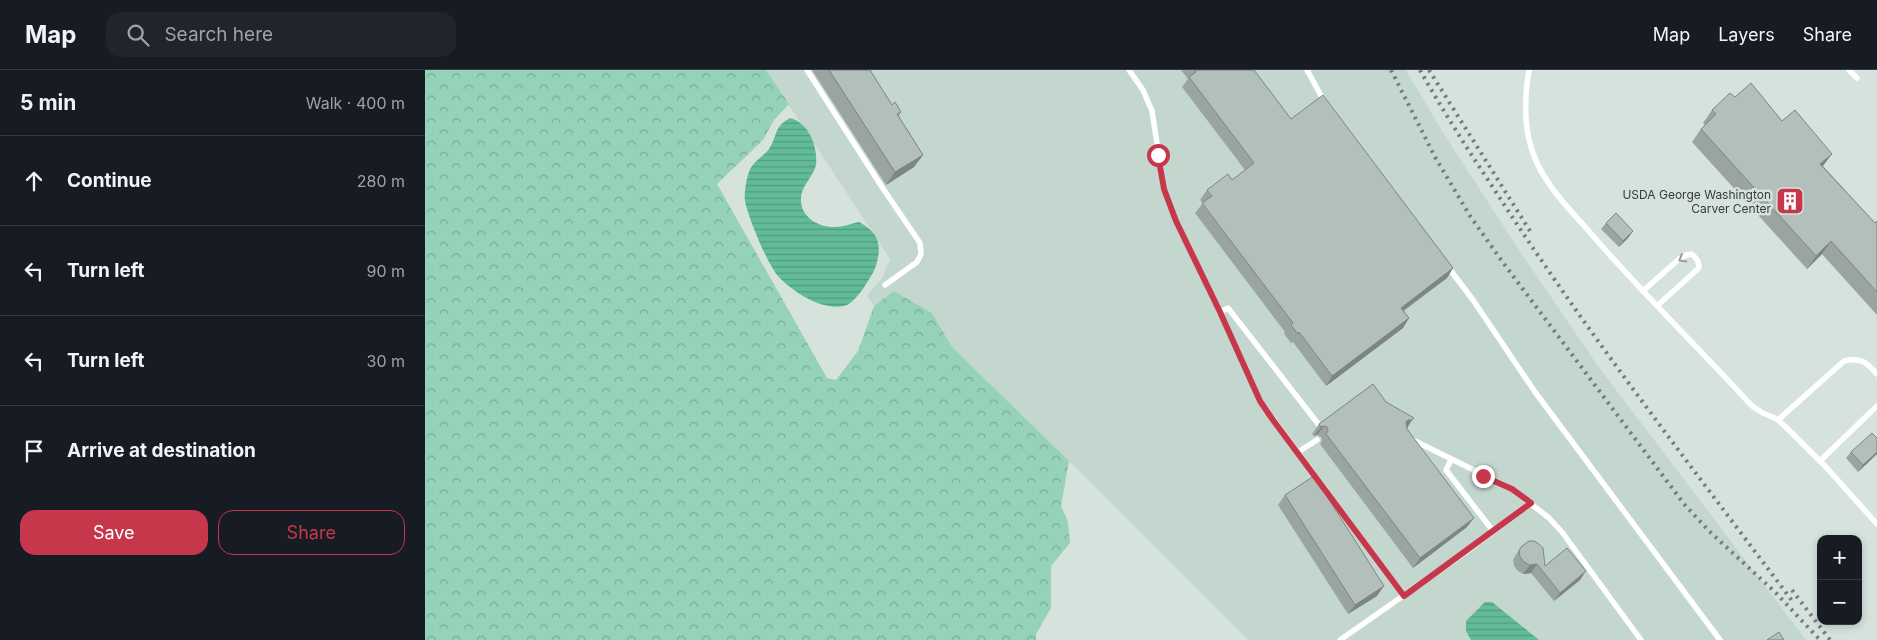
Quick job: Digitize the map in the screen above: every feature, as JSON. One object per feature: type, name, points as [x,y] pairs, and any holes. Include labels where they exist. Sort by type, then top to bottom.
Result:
[{"type":"lane","points":[[807,70],[920,243],[921,254],[917,262],[885,285]]},
{"type":"lane","points":[[1129,70],[1143,90],[1152,111],[1164,189],[1176,221],[1260,401],[1404,596]]},
{"type":"lane","points":[[1307,70],[1328,109]]},
{"type":"lane","points":[[1529,70],[1525,96],[1525,120],[1529,141],[1537,163],[1566,205],[1607,253],[1752,406],[1778,420],[1820,461],[1877,524]]},
{"type":"lane","points":[[1849,70],[1857,78]]},
{"type":"lane","points":[[1643,291],[1679,259],[1692,254],[1698,261],[1699,268],[1657,305]]},
{"type":"lane","points":[[1444,262],[1473,300],[1539,398],[1720,640]]},
{"type":"lane","points":[[1220,312],[1228,308],[1319,425]]},
{"type":"lane","points":[[1778,420],[1844,361],[1854,359],[1866,362],[1877,374]]},
{"type":"lane","points":[[1820,461],[1877,406]]},
{"type":"lane","points":[[1403,434],[1451,460],[1512,489],[1549,518],[1641,640]]},
{"type":"lane","points":[[1298,452],[1317,440]]},
{"type":"lane","points":[[1451,460],[1447,470],[1493,531]]},
{"type":"lane","points":[[1340,640],[1404,596],[1531,503]]},
{"type":"shaded area","points":[[766,70],[1406,70],[1444,134],[1517,247],[1598,366],[1806,640],[1248,640],[952,347],[932,313],[894,291],[874,306],[867,295],[882,278],[890,259]]},
{"type":"shaded area","points":[[790,118],[797,121],[807,130],[814,143],[816,165],[802,192],[802,207],[805,213],[815,222],[829,227],[839,227],[859,222],[877,238],[879,249],[873,273],[860,293],[847,305],[838,307],[820,304],[801,295],[785,283],[769,263],[747,208],[745,192],[749,171],[754,163],[769,149],[778,128]]},
{"type":"shaded area","points":[[1485,602],[1492,602],[1539,640],[1471,640],[1466,631],[1466,621]]},
{"type":"green space","points":[[425,70],[766,70],[789,104],[774,120],[763,140],[717,184],[827,378],[836,380],[858,351],[874,306],[894,291],[932,313],[952,347],[1069,461],[1061,506],[1068,522],[1070,543],[1051,566],[1051,608],[1036,634],[1036,640],[425,640]]},
{"type":"building","points":[[829,70],[870,70],[892,105],[895,102],[901,112],[897,114],[923,155],[895,172]]},
{"type":"building","points":[[1195,70],[1254,70],[1291,119],[1323,95],[1453,268],[1401,308],[1409,318],[1332,376],[1299,332],[1298,334],[1291,325],[1293,323],[1202,203],[1212,196],[1207,190],[1228,174],[1232,180],[1254,163],[1189,77],[1196,72]]},
{"type":"building","name":"USDA George Washington Carver Center","points":[[1751,83],[1782,121],[1795,110],[1832,154],[1820,164],[1875,223],[1877,221],[1877,292],[1831,241],[1816,256],[1701,129],[1716,114],[1712,110],[1730,93],[1735,97]]},
{"type":"building","points":[[1616,213],[1633,231],[1623,241],[1606,223]]},
{"type":"building","points":[[1373,384],[1386,402],[1414,418],[1406,422],[1407,429],[1474,518],[1420,558],[1326,434],[1328,431],[1327,427],[1321,427],[1319,424]]},
{"type":"building","points":[[1872,433],[1877,438],[1877,452],[1863,465],[1851,452]]},
{"type":"building","points":[[1314,476],[1384,586],[1355,605],[1285,495]]},
{"type":"building","points":[[1529,541],[1534,541],[1543,548],[1545,566],[1567,548],[1586,571],[1560,593],[1537,564],[1530,565],[1520,557],[1519,551],[1521,547]]},
{"type":"building","points":[[1779,632],[1784,640],[1767,640]]},
{"type":"railway","points":[[1391,70],[1435,157],[1470,216],[1684,504],[1709,531],[1775,592],[1820,640]]},
{"type":"railway","points":[[1420,70],[1475,160],[1565,295],[1793,602]]},
{"type":"railway","points":[[1429,70],[1530,231]]},
{"type":"railway","points":[[1792,590],[1830,640]]},
{"type":"place","name":"USDA George Washington Carver Center","points":[[1790,201]]},
{"type":"route","points":[[1158,155],[1164,189],[1176,221],[1260,401],[1404,596],[1531,503],[1512,489],[1483,476]]}]
